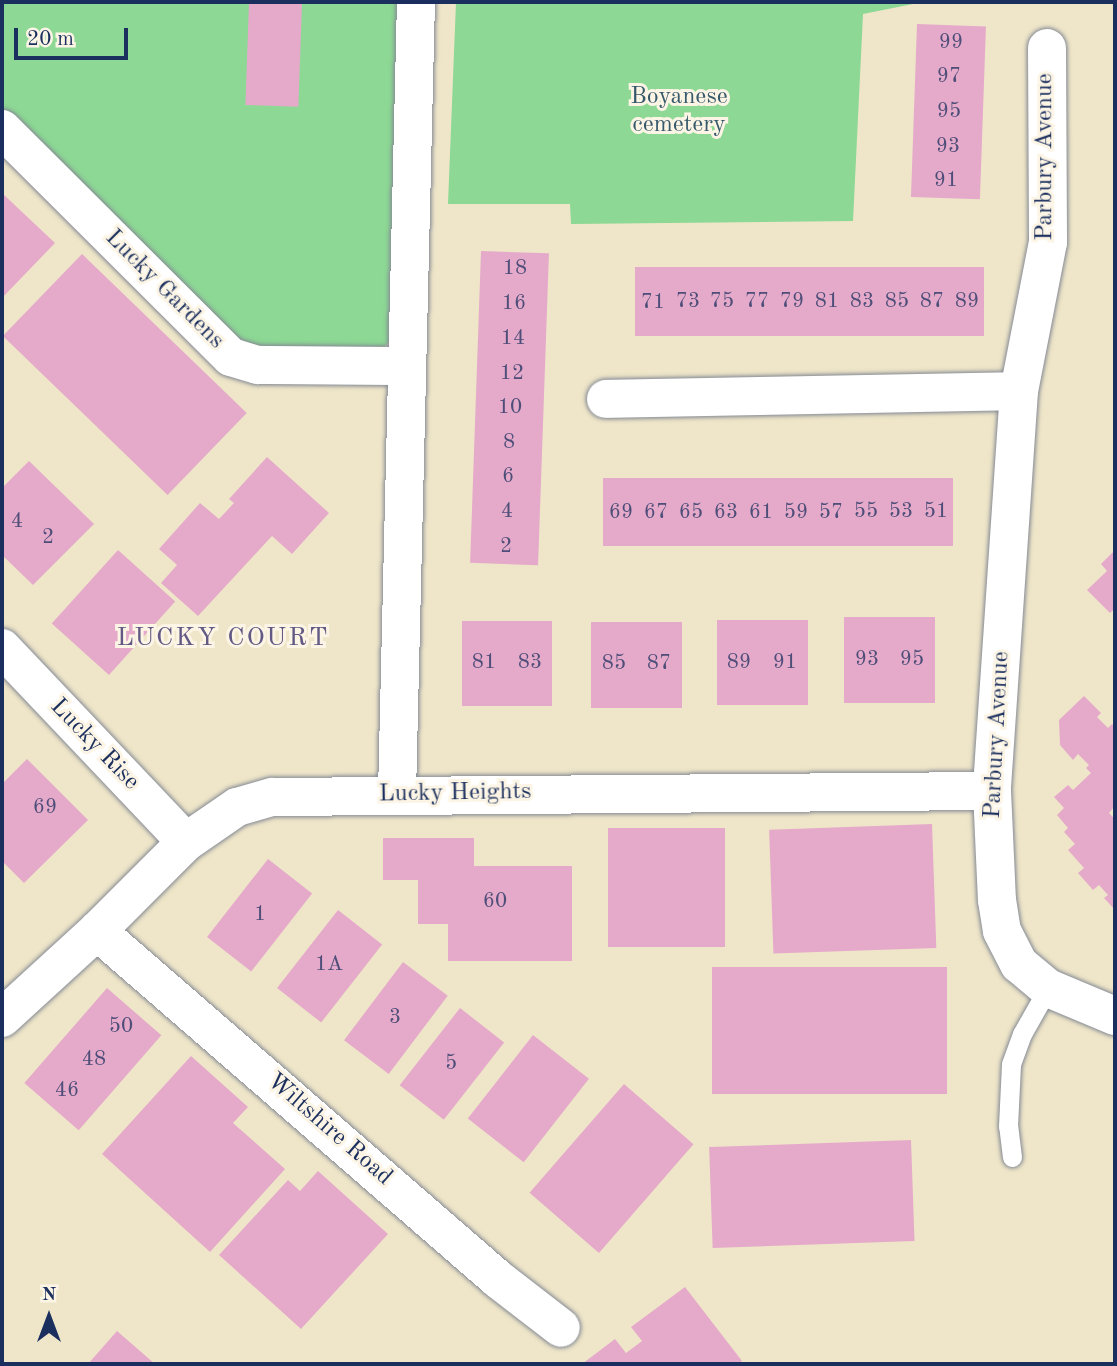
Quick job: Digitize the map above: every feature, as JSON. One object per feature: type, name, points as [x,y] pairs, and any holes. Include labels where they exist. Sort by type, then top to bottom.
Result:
[{"type":"street","points":[[397,794],[416,2]]},
{"type":"street","name":"Parbury Avenue","points":[[1046,48],[1048,242],[1019,391],[992,791],[997,900],[1002,931],[1019,964],[1048,988],[1115,1016]]},
{"type":"street","name":"Lucky Gardens","points":[[2,129],[231,356],[258,365],[406,366]]},
{"type":"street","points":[[606,399],[1019,391]]},
{"type":"street","name":"Lucky Rise","points":[[2,648],[186,842]]},
{"type":"street","name":"Lucky Heights","points":[[2,1018],[97,931],[186,842],[237,807],[273,797],[992,791]]},
{"type":"street","name":"Wiltshire Road","points":[[97,931],[499,1280],[561,1328]]},
{"type":"lane","points":[[1012,1157],[1008,1126],[1011,1064],[1022,1034],[1048,988]]},
{"type":"green space","points":[[2,2],[401,2],[391,340],[380,351],[260,351],[228,334],[2,108]]},
{"type":"green space","name":"Boyanese cemetery","points":[[456,2],[923,2],[863,14],[853,221],[571,224],[570,204],[448,204]]},
{"type":"building","points":[[249,2],[302,4],[298,107],[245,105]]},
{"type":"building","points":[[917,24],[986,26],[980,199],[911,197]]},
{"type":"building","points":[[2,193],[55,243],[2,298]]},
{"type":"building","points":[[481,251],[549,253],[538,565],[470,563]]},
{"type":"building","points":[[82,254],[247,413],[168,495],[3,336]]},
{"type":"building","points":[[635,267],[984,267],[984,336],[635,336]]},
{"type":"building","points":[[267,457],[329,513],[292,554],[272,536],[198,616],[161,583],[177,565],[159,549],[200,503],[219,519],[234,503],[229,499]]},
{"type":"building","points":[[29,461],[94,524],[33,585],[2,555],[2,488]]},
{"type":"building","points":[[603,478],[953,478],[953,546],[603,546]]},
{"type":"building","points":[[118,550],[175,602],[109,675],[52,624]]},
{"type":"building","points":[[1115,550],[1115,608],[1110,613],[1087,590],[1107,571],[1101,564]]},
{"type":"building","points":[[844,617],[935,617],[935,703],[844,703]]},
{"type":"building","points":[[717,620],[808,620],[808,705],[717,705]]},
{"type":"building","points":[[462,621],[552,621],[552,706],[462,706]]},
{"type":"building","points":[[591,622],[682,622],[682,708],[591,708]]},
{"type":"building","points":[[1084,696],[1101,713],[1097,717],[1108,728],[1112,724],[1115,727],[1115,806],[1109,813],[1115,819],[1115,910],[1104,898],[1108,895],[1099,885],[1093,890],[1078,873],[1084,868],[1068,850],[1075,844],[1064,832],[1068,828],[1057,815],[1064,808],[1054,797],[1068,785],[1073,790],[1091,773],[1086,768],[1089,765],[1078,754],[1073,760],[1060,745],[1059,720]]},
{"type":"building","points":[[27,759],[88,820],[24,883],[2,861],[2,784]]},
{"type":"building","points":[[932,824],[936,948],[773,954],[769,830]]},
{"type":"building","points":[[608,828],[725,828],[725,947],[608,947]]},
{"type":"building","points":[[383,838],[474,838],[474,866],[572,866],[572,961],[448,961],[448,924],[418,924],[418,880],[383,880]]},
{"type":"building","points":[[268,859],[312,893],[251,971],[207,937]]},
{"type":"building","points":[[338,910],[382,944],[321,1022],[277,988]]},
{"type":"building","points":[[403,962],[448,996],[389,1074],[344,1040]]},
{"type":"building","points":[[712,967],[947,967],[947,1094],[712,1094]]},
{"type":"building","points":[[107,988],[161,1035],[79,1130],[24,1083]]},
{"type":"building","points":[[460,1008],[504,1042],[444,1120],[400,1085]]},
{"type":"building","points":[[533,1035],[589,1079],[524,1162],[468,1119]]},
{"type":"building","points":[[191,1056],[248,1107],[233,1123],[285,1169],[210,1252],[102,1154]]},
{"type":"building","points":[[624,1084],[693,1144],[599,1253],[530,1193]]},
{"type":"building","points":[[911,1140],[915,1241],[713,1248],[709,1147]]},
{"type":"building","points":[[318,1171],[388,1234],[301,1329],[219,1255],[288,1180],[300,1191]]},
{"type":"building","points":[[685,1287],[742,1361],[738,1364],[582,1364],[615,1339],[626,1353],[642,1341],[631,1327]]},
{"type":"building","points":[[117,1331],[155,1364],[88,1364]]},
{"type":"district","name":"LUCKY COURT","points":[[223,639]]}]
